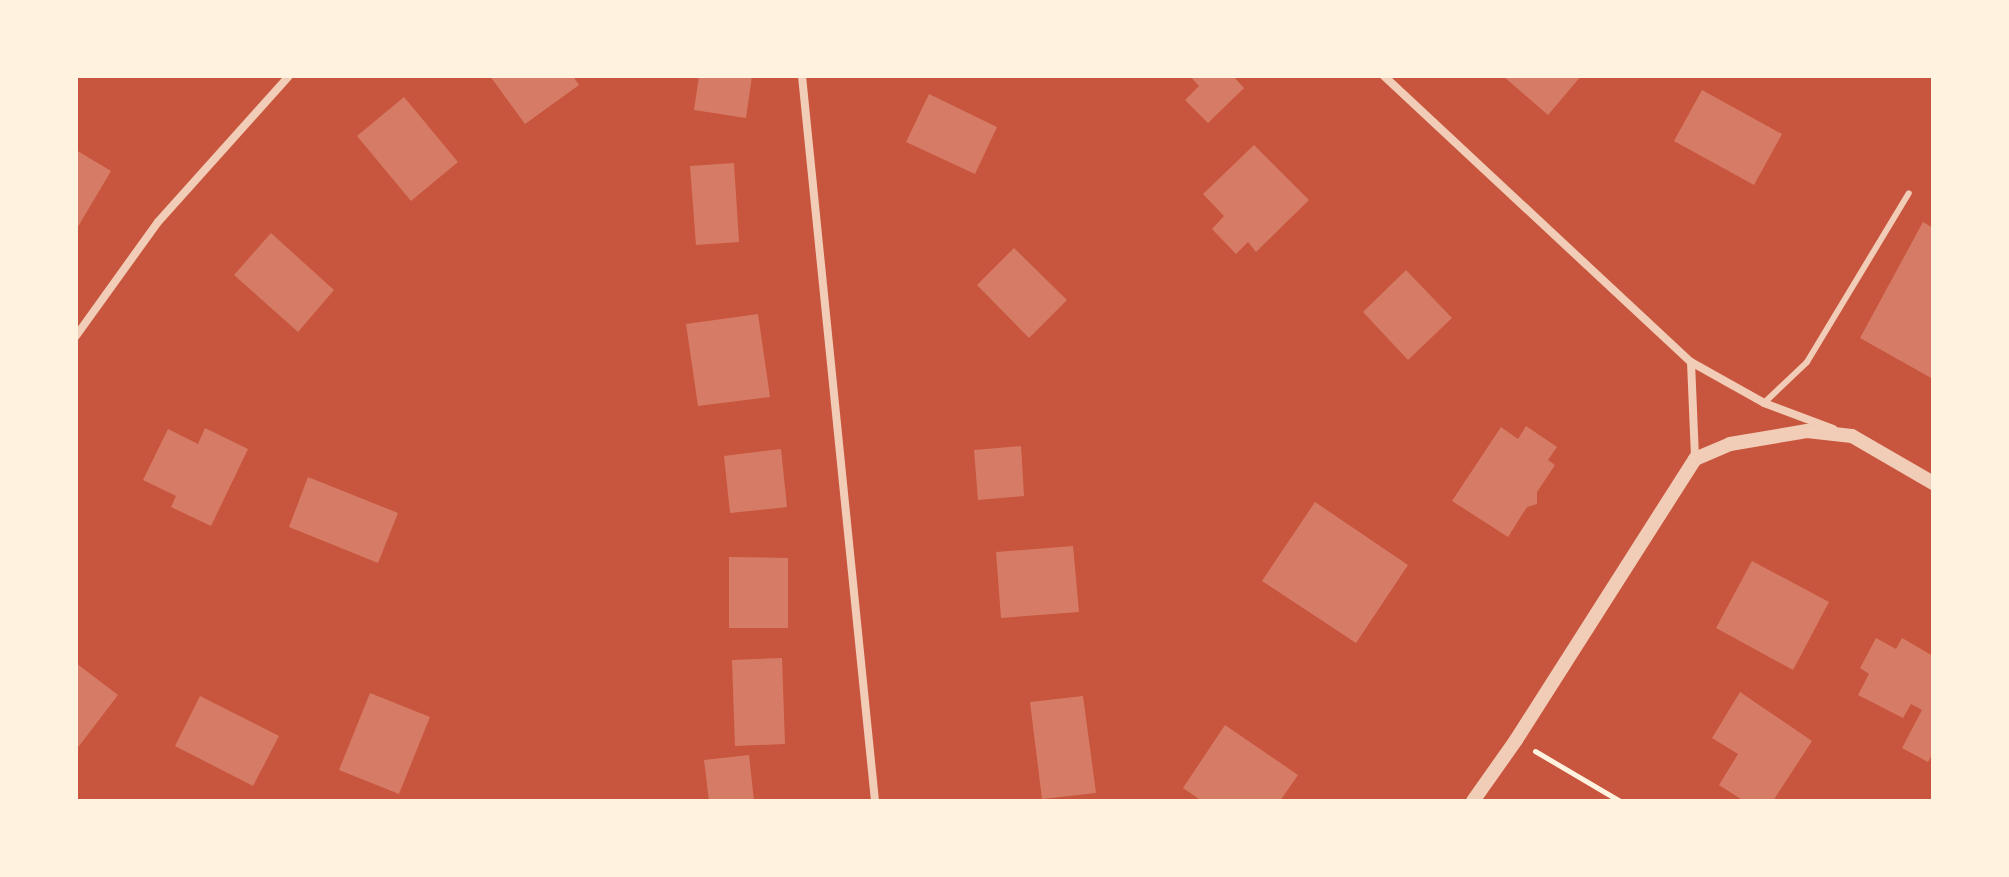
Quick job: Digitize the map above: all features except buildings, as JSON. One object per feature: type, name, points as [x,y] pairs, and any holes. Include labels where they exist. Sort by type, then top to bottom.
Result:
[{"type":"street","points":[[76,336],[158,222],[289,76]]},
{"type":"street","points":[[802,76],[875,801]]},
{"type":"street","points":[[1384,76],[1691,362],[1764,403],[1852,436],[1933,483]]},
{"type":"street","points":[[1691,362],[1695,459]]},
{"type":"street","points":[[1473,801],[1516,740],[1695,459],[1730,444],[1769,436],[1807,431],[1852,436]]},
{"type":"lane","points":[[1764,403],[1807,362],[1909,193]]},
{"type":"path","points":[[1516,740],[1620,801]]}]
